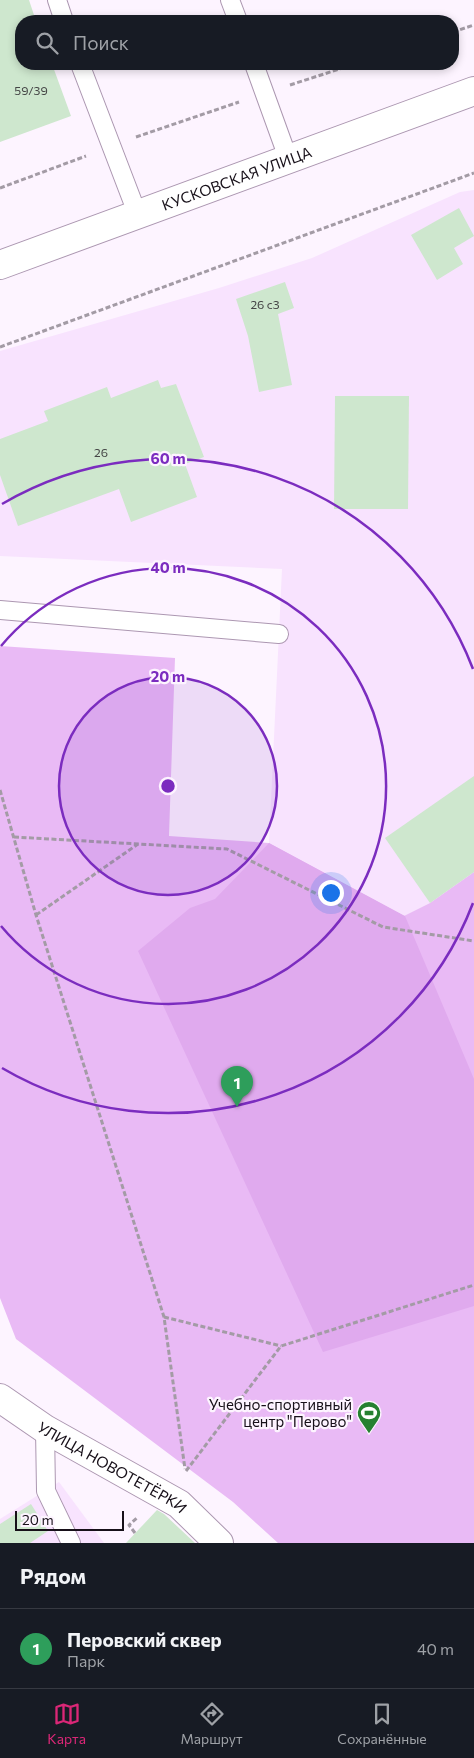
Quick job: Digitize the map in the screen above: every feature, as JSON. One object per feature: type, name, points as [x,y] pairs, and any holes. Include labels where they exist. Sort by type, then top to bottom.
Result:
[{"type":"street","name":"КУСКОВСКАЯ УЛИЦА","points":[[0,265],[137,213],[474,91]]},
{"type":"street","name":"УЛИЦА НОВОТЕТЁРКИ","points":[[0,1398],[45,1429],[179,1504],[219,1543]]},
{"type":"lane","points":[[56,0],[62,15]]},
{"type":"lane","points":[[230,0],[236,15]]},
{"type":"lane","points":[[82,70],[137,213]]},
{"type":"lane","points":[[256,70],[288,158]]},
{"type":"lane","points":[[0,610],[279,634]]},
{"type":"lane","points":[[45,1429],[46,1491],[71,1543]]},
{"type":"path","points":[[459,30],[474,25]]},
{"type":"path","points":[[0,188],[110,146],[336,70]]},
{"type":"path","points":[[0,347],[474,173]]},
{"type":"path","points":[[0,790],[36,915],[164,1317],[185,1472],[281,1346]]},
{"type":"path","points":[[14,837],[227,849],[383,928],[474,940]]},
{"type":"path","points":[[36,915],[138,844]]},
{"type":"path","points":[[164,1317],[281,1346],[474,1285]]},
{"type":"path","points":[[129,1525],[135,1533]]},
{"type":"shaded area","points":[[474,190],[474,872],[430,903],[405,916],[269,843],[282,569],[0,556],[0,351],[219,288],[312,258],[460,192]]},
{"type":"shaded area","points":[[0,646],[175,658],[169,836],[269,843],[404,916],[430,903],[474,872],[474,1543],[278,1543],[233,1502],[16,1339],[0,1298]]},
{"type":"shaded area","points":[[269,843],[405,916],[474,1079],[474,1306],[323,1352],[138,951],[190,908],[215,899]]},
{"type":"shaded area","points":[[59,1482],[104,1543],[0,1543],[0,1519]]},
{"type":"building","points":[[0,0],[29,0],[34,15],[15,15],[15,70],[54,70],[71,116],[0,142]]},
{"type":"building","points":[[459,208],[474,236],[454,248],[463,264],[437,280],[411,235]]},
{"type":"building","points":[[285,282],[294,308],[278,314],[292,385],[259,392],[248,336],[236,299]]},
{"type":"building","points":[[158,380],[161,388],[176,384],[204,457],[185,464],[197,497],[131,522],[119,489],[18,526],[0,475],[0,439],[48,421],[44,411],[107,387],[111,398]]},
{"type":"building","points":[[335,396],[409,396],[408,509],[334,509]]},
{"type":"building","points":[[474,776],[474,872],[430,903],[385,838]]},
{"type":"building","points":[[31,1504],[48,1531],[30,1543],[0,1543],[0,1524]]},
{"type":"building","points":[[157,1510],[164,1514],[195,1543],[126,1543]]},
{"type":"place","name":"Перовский сквер","points":[[237,1107]]},
{"type":"place","name":"Учебно-спортивный центр \"Перово\"","points":[[369,1434]]}]
